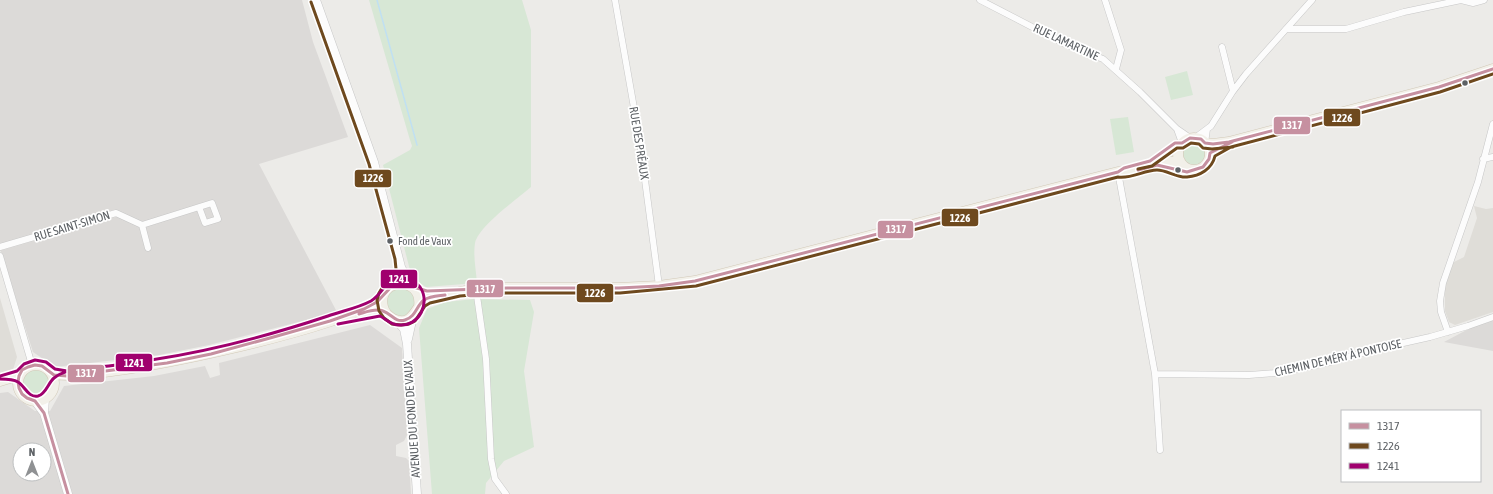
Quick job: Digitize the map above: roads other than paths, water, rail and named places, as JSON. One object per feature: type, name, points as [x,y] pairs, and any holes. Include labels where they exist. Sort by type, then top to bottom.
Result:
[{"type":"main road","points":[[1206,143],[1213,144],[1229,142],[1439,88],[1493,69]]},
{"type":"main road","points":[[337,319],[374,305],[389,288],[396,284],[402,283],[423,291],[507,288],[619,288],[659,286],[695,281],[1118,172],[1124,168],[1170,155],[1186,142],[1201,139],[1206,143],[1210,153]]},
{"type":"main road","points":[[1186,142],[1180,161],[1183,166],[1199,169],[1206,163],[1210,153],[1229,142]]},
{"type":"main road","points":[[1118,172],[1125,173],[1180,161]]},
{"type":"main road","points":[[412,287],[419,297],[419,306]]},
{"type":"main road","points":[[383,296],[382,305],[385,312],[396,320],[404,320],[413,316],[423,301],[428,298],[473,290]]},
{"type":"main road","points":[[51,373],[67,376],[168,363],[260,341],[337,319],[374,311],[385,312]]},
{"type":"main road","points":[[32,365],[43,366],[51,373],[54,380],[54,385],[51,393],[45,398],[35,401],[24,396],[19,389],[18,382],[20,375],[24,369],[32,365]]},
{"type":"main road","points":[[0,383],[20,375]]},
{"type":"main road","points":[[54,385],[67,376]]},
{"type":"main road","points":[[0,383],[19,389]]},
{"type":"street","points":[[316,0],[374,162],[401,267],[412,287]]},
{"type":"street","name":"RUE DES PRÉAUX","points":[[615,0],[640,142],[659,286]]},
{"type":"street","name":"RUE LAMARTINE","points":[[980,0],[1065,44],[1097,56],[1116,69],[1177,129],[1186,142]]},
{"type":"street","points":[[1105,0],[1121,50],[1116,69]]},
{"type":"street","points":[[1186,142],[1211,126],[1233,91],[1246,74],[1312,0]]},
{"type":"street","points":[[1286,29],[1346,29],[1404,12],[1461,0],[1473,4],[1484,0]]},
{"type":"street","points":[[1222,47],[1233,91]]},
{"type":"street","points":[[1448,332],[1441,312],[1440,301],[1443,283],[1478,182],[1493,124]]},
{"type":"street","name":"RUE LAMARTINE","points":[[1177,129],[1186,142]]},
{"type":"street","points":[[1206,143],[1207,129]]},
{"type":"street","points":[[1483,159],[1493,157]]},
{"type":"street","points":[[1118,172],[1155,374],[1160,450]]},
{"type":"street","points":[[148,248],[142,225],[199,207]]},
{"type":"street","name":"RUE SAINT-SIMON","points":[[0,247],[116,212],[142,225]]},
{"type":"street","points":[[0,256],[32,365]]},
{"type":"street","points":[[396,284],[401,277],[401,267]]},
{"type":"street","points":[[473,290],[486,359],[491,459],[495,479],[506,494]]},
{"type":"street","name":"AVENUE DU FOND DE VAUX","points":[[407,344],[413,316]]},
{"type":"street","name":"CHEMIN DE MÉRY À PONTOISE","points":[[1155,374],[1249,375],[1276,373],[1331,362],[1448,332],[1493,317]]},
{"type":"street","name":"AVENUE DU FOND DE VAUX","points":[[396,320],[404,329],[407,344],[417,494]]},
{"type":"street","points":[[45,398],[44,413],[68,494]]},
{"type":"street","points":[[35,401],[44,413]]},
{"type":"waterway","points":[[377,0],[417,145]]},
{"type":"place","name":"Fond de Vaux","points":[[390,241]]}]
